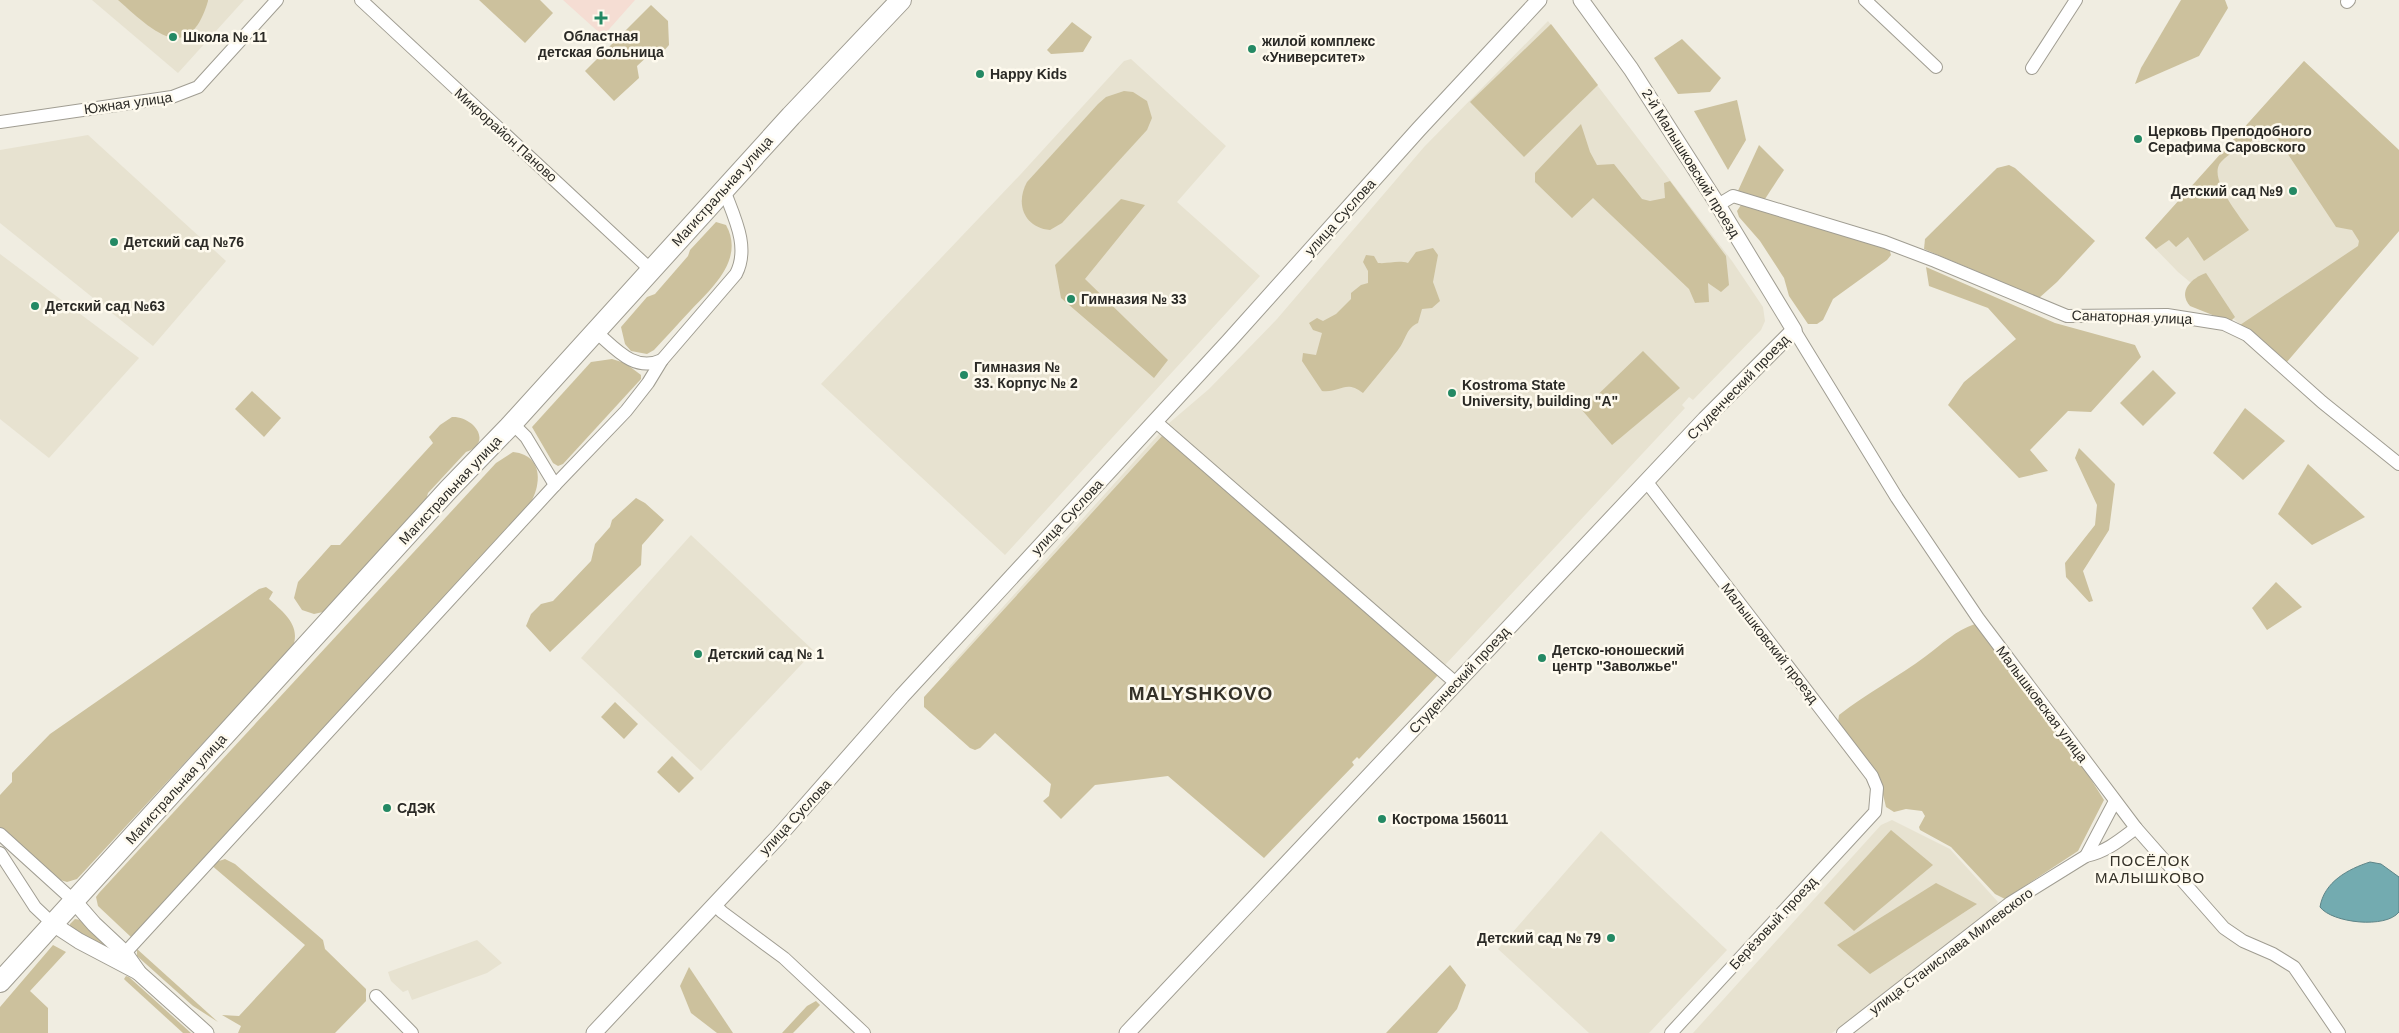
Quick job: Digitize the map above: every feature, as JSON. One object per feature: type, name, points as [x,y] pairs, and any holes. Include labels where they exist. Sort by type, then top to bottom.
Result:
[{"type":"highway","name":"Магистральная улица","points":[[0,982],[448,490],[512,424],[791,116],[901,0]]},
{"type":"street","name":"Южная улица","points":[[0,122],[172,97],[186,93],[198,87],[277,0]]},
{"type":"street","name":"Микрорайон Паново","points":[[361,0],[610,229],[651,270]]},
{"type":"street","name":"улица Суслова","points":[[594,1033],[778,837],[902,696],[1539,0]]},
{"type":"street","name":"2-й Малышковский проезд","points":[[1581,0],[1628,65],[1718,205],[1794,330]]},
{"type":"street","points":[[1865,0],[1936,67]]},
{"type":"street","points":[[2032,68],[2076,0]]},
{"type":"street","points":[[126,953],[555,485],[626,411],[648,383],[662,360],[736,274],[742,263],[743,250],[724,190]]},
{"type":"street","name":"Санаторная улица","points":[[1718,205],[1733,196],[1885,242],[1935,260],[2066,316],[2167,315],[2224,324],[2247,336],[2322,402],[2399,464]]},
{"type":"street","name":"Студенческий проезд","points":[[1126,1033],[1646,481],[1794,330]]},
{"type":"street","name":"Малышковская улица","points":[[1794,330],[1897,498],[1978,618],[2115,801],[2136,828],[2224,928],[2243,941],[2273,954],[2294,967],[2339,1033]]},
{"type":"street","points":[[595,331],[627,358],[651,365],[662,360]]},
{"type":"street","points":[[1155,421],[1456,684]]},
{"type":"street","points":[[512,424],[526,437],[555,485]]},
{"type":"street","name":"Малышковский проезд","points":[[1646,481],[1872,776],[1877,788],[1875,812]]},
{"type":"street","points":[[2086,856],[2115,801]]},
{"type":"street","name":"Берёзовый проезд","points":[[1671,1033],[1875,812]]},
{"type":"street","name":"улица Станислава Милевского","points":[[1843,1033],[2010,903],[2086,856],[2098,853],[2136,828]]},
{"type":"street","points":[[0,834],[74,901],[94,924],[126,953],[139,973]]},
{"type":"street","points":[[0,853],[35,907],[53,924],[79,941],[139,973],[206,1033]]},
{"type":"street","points":[[714,904],[784,958],[864,1033]]},
{"type":"street","points":[[376,996],[412,1033]]},
{"type":"shaded area","name":"Школа № 11","points":[[92,0],[244,0],[178,73]]},
{"type":"shaded area","points":[[118,0],[208,1],[200,21],[190,33],[179,38],[156,31]]},
{"type":"shaded area","points":[[479,0],[540,0],[553,13],[525,43]]},
{"type":"shaded area","name":"Областная детская больница","points":[[563,0],[635,0],[603,36]]},
{"type":"shaded area","points":[[2181,0],[2225,0],[2228,8],[2199,56],[2135,84],[2141,68]]},
{"type":"shaded area","points":[[651,5],[668,21],[669,45],[662,53],[651,53],[637,66],[639,78],[614,101],[585,71]]},
{"type":"shaded area","name":"Kostroma State University, building \"A\"","points":[[1548,21],[1732,261],[1763,307],[1765,321],[1761,330],[1693,400],[1689,397],[1682,405],[1685,408],[1445,665],[1344,577],[1179,764],[1059,771],[948,668],[1168,424],[1209,389],[1277,319],[1424,147]]},
{"type":"shaded area","points":[[1072,22],[1092,37],[1083,52],[1051,54],[1047,50]]},
{"type":"shaded area","points":[[1551,24],[1598,85],[1524,157],[1470,102]]},
{"type":"shaded area","points":[[1682,39],[1721,78],[1710,92],[1678,94],[1654,58]]},
{"type":"shaded area","name":"Гимназия № 33","points":[[1131,59],[1226,146],[1177,202],[1260,276],[1005,555],[821,384],[1020,175],[1124,61]]},
{"type":"shaded area","name":"Детский сад №9","points":[[2304,61],[2399,150],[2399,231],[2286,363],[2178,272],[2145,238]]},
{"type":"shaded area","points":[[2304,61],[2399,150],[2399,231],[2286,363],[2240,325],[2358,246],[2359,241],[2352,230],[2336,227],[2278,139],[2266,134],[2260,136],[2230,154],[2221,162],[2218,169],[2218,177],[2226,196],[2249,230],[2204,261],[2188,237],[2176,247],[2169,240],[2156,249],[2145,238]]},
{"type":"shaded area","points":[[1124,91],[1133,92],[1147,101],[1152,118],[1147,130],[1062,223],[1050,230],[1034,224],[1024,213],[1022,206],[1023,190],[1027,182],[1098,104],[1106,97]]},
{"type":"shaded area","points":[[1737,100],[1746,140],[1728,170],[1694,111]]},
{"type":"shaded area","points":[[1581,124],[1590,152],[1597,165],[1614,164],[1642,199],[1650,201],[1665,198],[1664,183],[1670,181],[1726,256],[1729,285],[1721,292],[1708,283],[1709,302],[1695,303],[1689,289],[1593,198],[1572,218],[1535,182],[1535,173]]},
{"type":"shaded area","name":"Детский сад №76","points":[[88,135],[226,261],[153,346],[0,223],[0,150]]},
{"type":"shaded area","points":[[1759,145],[1784,170],[1765,199],[1737,193]]},
{"type":"shaded area","points":[[2009,165],[2015,168],[2095,241],[2057,282],[2039,298],[1924,249],[1925,239],[1997,168]]},
{"type":"shaded area","points":[[1121,199],[1145,205],[1085,279],[1168,360],[1154,378],[1061,298],[1055,265]]},
{"type":"shaded area","points":[[1741,205],[1889,248],[1891,255],[1887,260],[1833,299],[1823,320],[1817,324],[1808,324],[1789,296],[1784,278],[1760,241],[1739,217],[1737,211]]},
{"type":"shaded area","points":[[716,222],[726,225],[731,238],[732,250],[724,272],[654,350],[647,354],[631,351],[625,344],[621,327],[647,297],[655,294],[688,256],[690,250]]},
{"type":"shaded area","points":[[1433,248],[1438,255],[1433,282],[1440,301],[1432,308],[1422,309],[1418,323],[1411,328],[1401,346],[1363,393],[1352,387],[1322,391],[1302,361],[1303,353],[1316,355],[1322,333],[1313,330],[1309,323],[1317,318],[1323,321],[1336,314],[1351,299],[1351,293],[1361,285],[1368,283],[1368,271],[1363,262],[1366,255],[1374,256],[1378,263],[1408,263],[1416,252]]},
{"type":"shaded area","name":"Детский сад №63","points":[[0,254],[139,358],[49,458],[0,419]]},
{"type":"shaded area","points":[[1926,267],[2055,323],[2135,345],[2141,357],[2091,412],[2068,411],[2030,450],[2048,471],[2019,478],[1948,405],[1964,382],[2016,339],[1988,308],[1929,286]]},
{"type":"shaded area","points":[[2206,273],[2235,317],[2230,322],[2190,306],[2186,300],[2185,295],[2188,286],[2196,278]]},
{"type":"shaded area","points":[[1643,351],[1680,388],[1612,445],[1582,410]]},
{"type":"shaded area","points":[[612,359],[625,363],[641,375],[641,379],[563,464],[558,466],[553,463],[532,427],[591,362]]},
{"type":"shaded area","points":[[2153,370],[2176,393],[2143,426],[2120,403]]},
{"type":"shaded area","points":[[252,391],[281,418],[264,437],[235,409]]},
{"type":"shaded area","points":[[2245,408],[2285,441],[2243,480],[2213,453]]},
{"type":"shaded area","points":[[452,417],[460,418],[473,425],[477,430],[479,442],[474,448],[466,452],[428,493],[426,500],[323,612],[314,614],[302,610],[294,598],[298,582],[331,545],[340,545],[433,443],[429,437],[440,425]]},
{"type":"shaded area","points":[[1162,436],[1439,674],[1359,759],[1357,757],[1352,762],[1354,765],[1264,858],[1168,776],[1095,785],[1061,819],[1043,801],[1049,796],[1051,784],[995,733],[980,748],[975,750],[970,748],[924,707],[924,697]]},
{"type":"shaded area","points":[[2079,448],[2115,484],[2109,530],[2083,571],[2093,601],[2089,602],[2066,577],[2065,563],[2095,525],[2097,505],[2075,458]]},
{"type":"shaded area","points":[[513,452],[530,458],[537,471],[537,486],[531,502],[132,938],[98,906],[96,897],[99,893],[496,463]]},
{"type":"shaded area","points":[[2308,464],[2365,517],[2312,545],[2278,514]]},
{"type":"shaded area","points":[[636,498],[645,503],[664,520],[642,545],[641,565],[550,652],[526,626],[531,614],[541,604],[553,601],[591,561],[595,544],[610,527],[612,520]]},
{"type":"shaded area","name":"Детский сад № 1","points":[[691,535],[814,651],[701,771],[581,658]]},
{"type":"shaded area","points":[[2276,582],[2302,607],[2267,630],[2252,608]]},
{"type":"shaded area","points":[[266,587],[273,592],[269,599],[285,614],[293,625],[295,638],[293,646],[77,879],[67,882],[57,879],[0,830],[0,795],[12,782],[12,773],[50,734],[259,589]]},
{"type":"shaded area","points":[[1975,624],[2020,686],[2078,759],[2104,800],[2078,851],[2005,899],[1995,894],[1951,847],[1920,830],[1919,827],[1925,816],[1922,811],[1906,809],[1894,812],[1886,807],[1878,774],[1838,722],[1839,715],[1850,707],[1915,664],[1955,634]]},
{"type":"shaded area","points":[[615,702],[638,724],[624,739],[601,717]]},
{"type":"shaded area","points":[[672,756],[694,778],[679,793],[657,772]]},
{"type":"shaded area","points":[[1892,820],[1950,849],[1998,902],[1995,906],[1832,1033],[1693,1033],[1881,825]]},
{"type":"shaded area","points":[[1891,830],[1933,865],[1854,931],[1824,903]]},
{"type":"shaded area","name":"Детский сад № 79","points":[[1601,831],[1727,950],[1649,1033],[1589,1033],[1498,949]]},
{"type":"shaded area","points":[[225,859],[235,864],[323,940],[325,949],[366,989],[366,1001],[335,1033],[238,1033],[241,1026],[222,1015],[239,1016],[305,945],[210,864]]},
{"type":"shaded area","points":[[1936,883],[1977,904],[1870,974],[1837,945]]},
{"type":"shaded area","points":[[75,919],[81,920],[117,955],[70,927],[70,924]]},
{"type":"shaded area","points":[[477,940],[502,963],[487,973],[412,1000],[408,990],[403,992],[391,981],[388,972]]},
{"type":"shaded area","points":[[53,945],[66,952],[30,991],[48,1008],[48,1033],[0,1033],[0,1007]]},
{"type":"shaded area","points":[[137,949],[218,1022],[193,1006],[137,956]]},
{"type":"shaded area","points":[[1450,965],[1466,985],[1457,1009],[1437,1033],[1386,1033]]},
{"type":"shaded area","points":[[689,967],[733,1033],[717,1033],[691,1013],[680,986]]},
{"type":"shaded area","points":[[126,976],[191,1033],[183,1033],[124,979]]},
{"type":"shaded area","points":[[816,1001],[820,1005],[793,1033],[782,1033],[807,1006]]},
{"type":"water","points":[[2370,862],[2381,864],[2399,877],[2399,912],[2383,921],[2371,922],[2347,920],[2326,913],[2320,907],[2326,890],[2338,878],[2353,868]]},
{"type":"place","name":"Областная детская больница","points":[[601,18]]},
{"type":"place","name":"Школа № 11","points":[[173,37]]},
{"type":"place","name":"жилой комплекс «Университет»","points":[[1252,49]]},
{"type":"place","name":"Happy Kids","points":[[980,74]]},
{"type":"place","name":"Церковь Преподобного Серафима Саровского","points":[[2138,139]]},
{"type":"place","name":"Детский сад №9","points":[[2293,191]]},
{"type":"place","name":"Детский сад №76","points":[[114,242]]},
{"type":"place","name":"Гимназия № 33","points":[[1071,299]]},
{"type":"place","name":"Детский сад №63","points":[[35,306]]},
{"type":"place","name":"Гимназия № 33. Корпус № 2","points":[[964,375]]},
{"type":"place","name":"Kostroma State University, building \"A\"","points":[[1452,393]]},
{"type":"place","name":"Детский сад № 1","points":[[698,654]]},
{"type":"place","name":"Детско-юношеский центр \"Заволжье\"","points":[[1542,658]]},
{"type":"place","name":"СДЭК","points":[[387,808]]},
{"type":"place","name":"Кострома 156011","points":[[1382,819]]},
{"type":"place","name":"Детский сад № 79","points":[[1611,938]]},
{"type":"district","name":"MALYSHKOVO","points":[[1201,693]]},
{"type":"district","name":"ПОСЁЛОК МАЛЫШКОВО","points":[[2150,868]]}]
